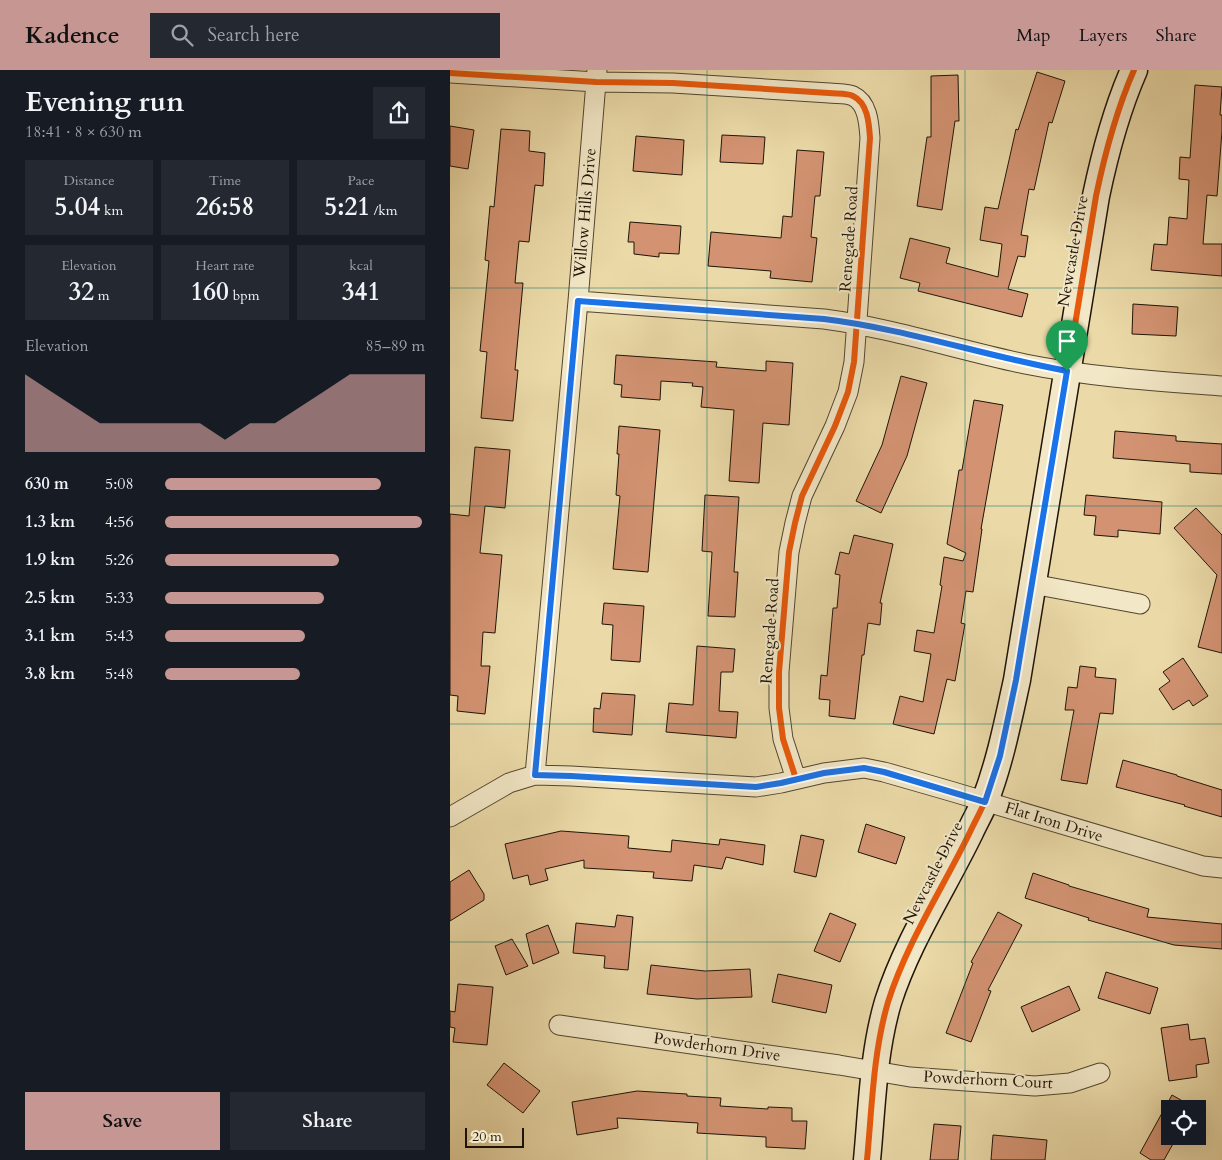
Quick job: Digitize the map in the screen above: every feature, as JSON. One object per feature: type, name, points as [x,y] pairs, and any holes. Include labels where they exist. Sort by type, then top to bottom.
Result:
[{"type":"street","name":"Newcastle Drive","points":[[867,1160],[881,1032],[888,1003],[919,928],[985,802],[1000,756],[1009,718],[1090,232],[1105,154],[1123,96],[1134,70]]},
{"type":"street","name":"Renegade Road","points":[[450,73],[596,76],[852,95],[862,103],[868,117],[870,138],[854,362],[848,392],[835,426],[802,496],[789,552],[779,672],[779,708],[783,739],[796,779]]},
{"type":"street","name":"Willow Hills Drive","points":[[535,775],[578,301],[596,76]]},
{"type":"street","points":[[578,301],[856,323],[1024,363],[1067,371],[1114,378],[1222,386]]},
{"type":"street","points":[[1032,584],[1140,604]]},
{"type":"street","name":"Flat Iron Drive","points":[[450,817],[509,783],[535,775],[748,787],[781,783],[842,770],[864,768],[884,772],[1173,858],[1202,866],[1222,868]]},
{"type":"street","name":"Powderhorn Drive","points":[[559,1025],[876,1070]]},
{"type":"street","name":"Powderhorn Court","points":[[876,1070],[910,1076],[1035,1086],[1070,1083],[1100,1073]]},
{"type":"building","points":[[1037,72],[1065,81],[1052,123],[1049,122],[1034,190],[1029,189],[1021,235],[1028,236],[1025,257],[1018,256],[1008,289],[1028,294],[1022,317],[918,291],[920,283],[900,278],[910,238],[950,248],[946,263],[998,277],[1002,244],[980,240],[985,207],[998,209],[1016,129],[1018,130]]},
{"type":"building","points":[[958,75],[959,121],[955,121],[942,210],[917,206],[927,137],[931,137],[931,76]]},
{"type":"building","points":[[1195,85],[1222,87],[1220,115],[1222,115],[1222,131],[1217,196],[1207,195],[1203,244],[1222,244],[1222,276],[1151,270],[1154,244],[1167,245],[1169,217],[1187,219],[1189,180],[1179,179],[1180,157],[1190,158]]},
{"type":"building","points":[[450,126],[474,130],[468,169],[450,166]]},
{"type":"building","points":[[501,129],[530,131],[529,151],[545,153],[543,186],[535,185],[529,242],[519,241],[515,283],[523,283],[515,370],[518,370],[513,421],[481,418],[487,352],[480,351],[489,261],[485,260],[490,206],[494,207]]},
{"type":"building","points":[[722,135],[765,137],[763,164],[720,162]]},
{"type":"building","points":[[636,136],[684,140],[682,175],[633,171]]},
{"type":"building","points":[[797,150],[824,152],[820,196],[815,196],[811,237],[817,238],[812,282],[770,278],[771,271],[708,266],[711,232],[781,238],[783,216],[792,217]]},
{"type":"building","points":[[630,222],[681,226],[679,254],[659,253],[659,257],[634,254],[634,242],[628,242]]},
{"type":"building","points":[[1133,304],[1178,307],[1176,336],[1132,334]]},
{"type":"building","points":[[616,355],[717,362],[716,367],[766,371],[766,361],[793,363],[789,425],[763,423],[759,483],[729,481],[734,410],[701,407],[703,387],[692,386],[693,383],[661,381],[660,400],[621,397],[622,385],[614,384]]},
{"type":"building","points":[[901,376],[927,383],[907,456],[881,513],[856,501],[882,445]]},
{"type":"building","points":[[974,400],[1003,405],[981,529],[973,592],[966,591],[961,623],[965,624],[955,681],[947,679],[934,734],[893,724],[900,696],[923,702],[931,654],[914,651],[917,630],[934,633],[942,586],[940,585],[944,557],[963,561],[966,553],[947,544],[959,470],[962,470]]},
{"type":"building","points":[[619,426],[660,430],[648,572],[613,569],[620,496],[616,495]]},
{"type":"building","points":[[1115,431],[1176,436],[1176,441],[1222,444],[1222,474],[1190,472],[1190,464],[1113,458]]},
{"type":"building","points":[[475,447],[510,450],[505,508],[485,506],[480,553],[502,555],[495,633],[483,632],[481,666],[490,666],[485,714],[457,711],[458,696],[450,695],[450,514],[469,516]]},
{"type":"building","points":[[705,495],[739,497],[734,572],[738,572],[735,617],[708,616],[712,552],[702,551]]},
{"type":"building","points":[[1086,495],[1162,502],[1160,534],[1118,530],[1118,537],[1094,535],[1096,516],[1084,515]]},
{"type":"building","points":[[1196,508],[1222,535],[1222,653],[1198,647],[1217,575],[1174,528]]},
{"type":"building","points":[[854,535],[893,544],[880,603],[882,603],[880,625],[868,623],[864,655],[862,655],[855,719],[829,716],[830,700],[819,699],[821,675],[827,676],[833,608],[837,608],[840,575],[835,574],[840,552],[849,554]]},
{"type":"building","points":[[604,603],[644,606],[640,662],[611,660],[613,625],[602,624]]},
{"type":"building","points":[[697,646],[735,649],[733,672],[721,672],[719,711],[738,712],[736,738],[666,732],[669,703],[693,705]]},
{"type":"building","points":[[1183,658],[1208,696],[1193,706],[1189,700],[1173,710],[1159,689],[1170,681],[1163,672]]},
{"type":"building","points":[[1080,666],[1096,668],[1095,677],[1116,679],[1113,714],[1100,713],[1087,784],[1061,780],[1074,710],[1065,710],[1068,687],[1077,688]]},
{"type":"building","points":[[602,693],[635,695],[632,735],[593,732],[594,708],[600,709]]},
{"type":"building","points":[[1123,760],[1222,790],[1222,817],[1116,787]]},
{"type":"building","points":[[866,824],[905,837],[896,864],[858,852]]},
{"type":"building","points":[[561,831],[629,836],[628,848],[671,852],[672,840],[719,845],[720,839],[765,845],[763,865],[726,857],[722,869],[694,865],[692,881],[653,878],[654,872],[584,868],[584,860],[545,869],[548,880],[530,885],[528,875],[513,879],[505,844]]},
{"type":"building","points":[[801,835],[824,840],[816,877],[794,872]]},
{"type":"building","points":[[469,870],[484,894],[484,900],[450,921],[450,882]]},
{"type":"building","points":[[1033,873],[1069,886],[1149,909],[1147,917],[1222,924],[1222,949],[1174,945],[1088,920],[1089,918],[1025,898]]},
{"type":"building","points":[[998,912],[1022,925],[988,990],[991,991],[971,1042],[946,1033],[973,963],[971,962]]},
{"type":"building","points":[[830,913],[856,924],[840,962],[814,951]]},
{"type":"building","points":[[617,915],[633,917],[628,970],[604,968],[605,956],[573,953],[576,923],[615,927]]},
{"type":"building","points":[[548,925],[559,953],[533,964],[526,934]]},
{"type":"building","points":[[512,939],[528,966],[506,975],[495,946]]},
{"type":"building","points":[[651,965],[705,971],[750,969],[752,997],[697,999],[647,994]]},
{"type":"building","points":[[1106,972],[1158,988],[1150,1014],[1098,998]]},
{"type":"building","points":[[778,974],[832,985],[826,1013],[772,1002]]},
{"type":"building","points":[[458,984],[493,987],[487,1045],[453,1042],[455,1028],[450,1027],[450,1011],[455,1012]]},
{"type":"building","points":[[1069,986],[1080,1010],[1032,1032],[1021,1007]]},
{"type":"building","points":[[1188,1024],[1190,1040],[1205,1038],[1209,1063],[1196,1065],[1197,1077],[1169,1081],[1161,1028]]},
{"type":"building","points":[[504,1063],[540,1091],[523,1113],[487,1085]]},
{"type":"building","points":[[637,1091],[721,1098],[720,1106],[768,1109],[768,1107],[792,1108],[792,1121],[807,1121],[805,1149],[766,1147],[766,1137],[697,1133],[698,1123],[617,1118],[618,1128],[577,1135],[572,1102]]},
{"type":"building","points":[[1172,1095],[1181,1100],[1169,1100]]},
{"type":"building","points":[[1161,1115],[1161,1145],[1172,1145],[1164,1160],[1151,1160],[1140,1153]]},
{"type":"building","points":[[934,1124],[961,1126],[958,1160],[930,1160]]},
{"type":"building","points":[[993,1135],[1047,1140],[1045,1160],[991,1160]]},
{"type":"cycle path","points":[[867,1160],[876,1061],[888,1002],[915,937],[960,853],[983,805],[1003,741],[1017,680],[1096,196],[1112,132],[1134,70]]},
{"type":"cycle path","points":[[450,73],[596,82],[673,83],[845,94],[858,99],[865,109],[870,138],[854,362],[848,392],[835,426],[802,496],[789,552],[779,672],[779,708],[783,739],[796,779]]},
{"type":"route","points":[[578,301],[856,323],[1024,363],[1067,371],[1009,718],[1000,756],[985,802],[884,772],[864,768],[824,773],[756,787],[535,775],[578,301]]}]
